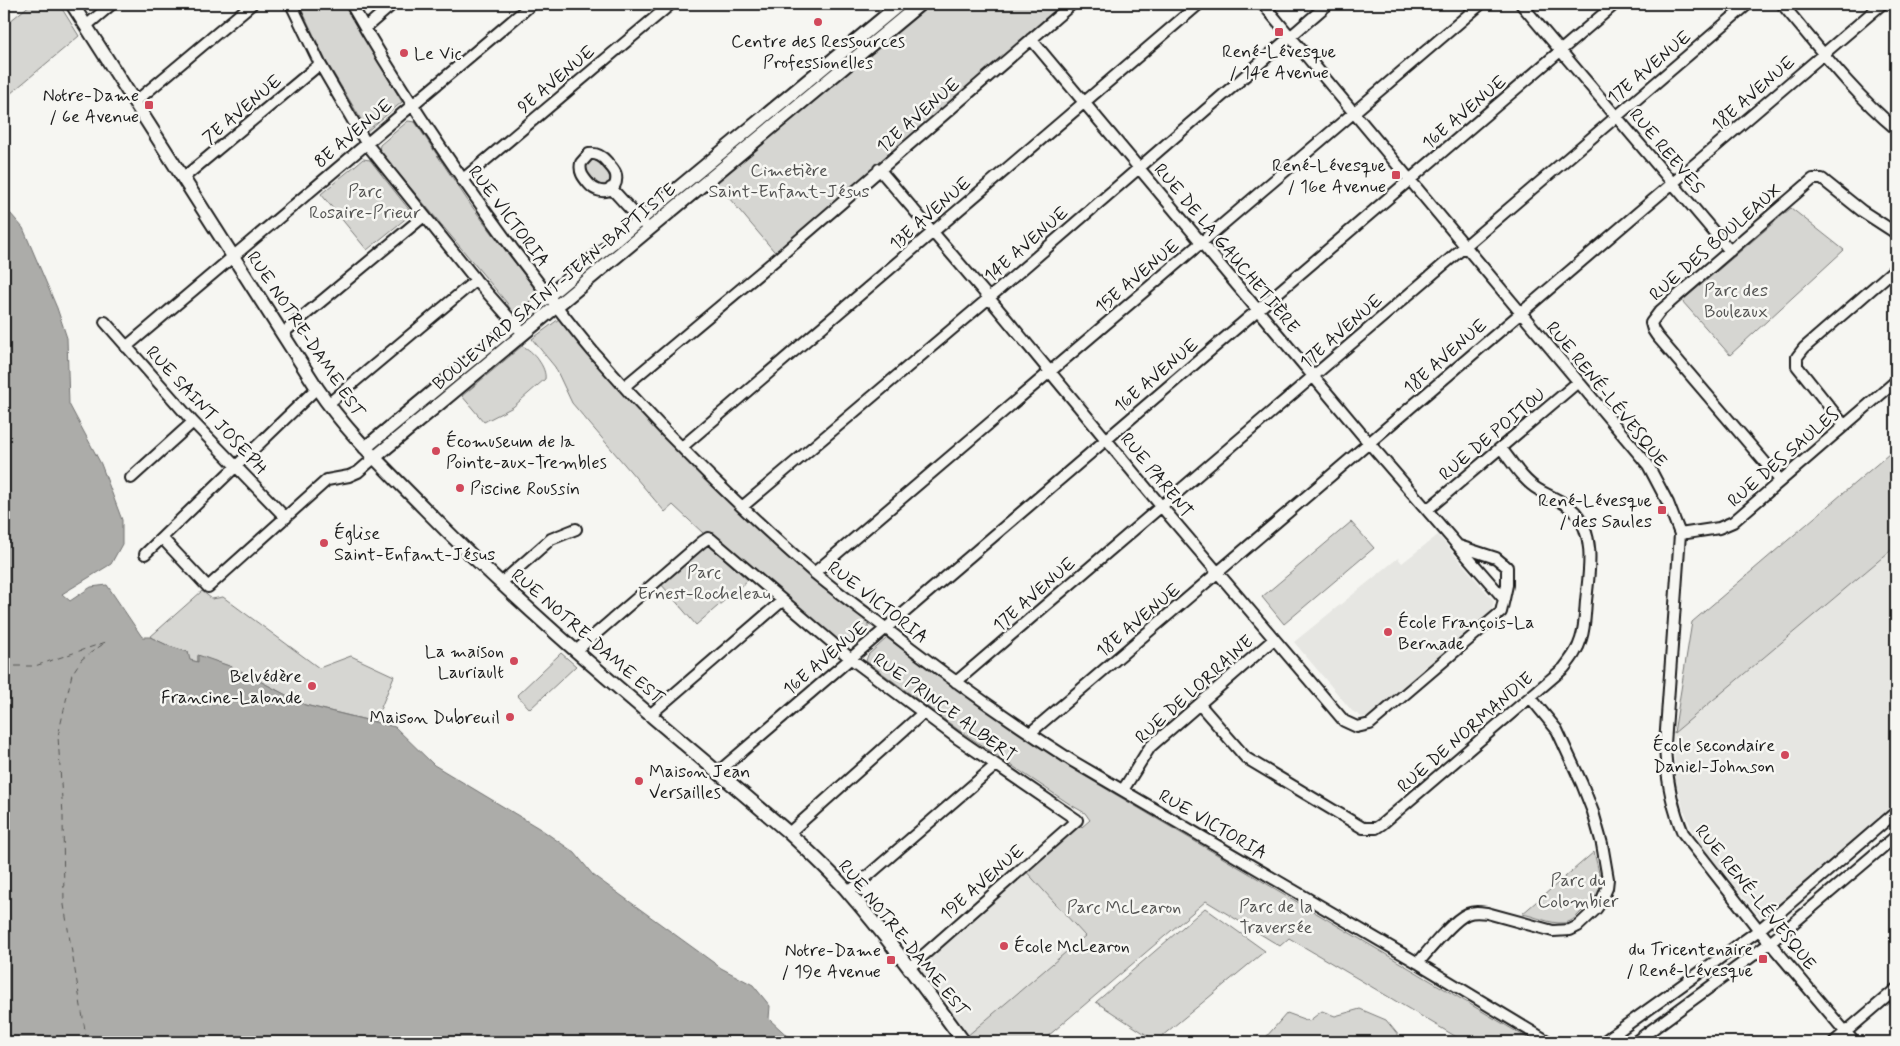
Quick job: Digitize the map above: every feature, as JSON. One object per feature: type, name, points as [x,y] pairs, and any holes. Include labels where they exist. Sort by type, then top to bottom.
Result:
[{"type":"main road","name":"RUE NOTRE-DAME EST","points":[[72,4],[317,388],[328,404],[370,453],[501,583],[789,833],[824,866],[849,892],[964,1042]]},
{"type":"main road","name":"BOULEVARD SAINT-JEAN-BAPTISTE","points":[[370,453],[450,377],[900,4]]},
{"type":"main road","name":"BOULEVARD SAINT-JEAN-BAPTISTE","points":[[370,453],[459,388],[920,4]]},
{"type":"main road","points":[[681,186],[688,197]]},
{"type":"main road","points":[[450,377],[459,388]]},
{"type":"street","points":[[86,26],[112,4]]},
{"type":"street","points":[[135,102],[252,4]]},
{"type":"street","points":[[291,4],[320,64],[366,143],[476,280],[524,334]]},
{"type":"street","name":"RUE VICTORIA","points":[[351,4],[411,106],[462,180],[556,307],[594,353],[682,447],[742,507],[814,573],[956,682],[1030,733],[1123,790],[1418,962],[1549,1042]]},
{"type":"street","points":[[365,28],[393,4]]},
{"type":"street","name":"8E AVENUE","points":[[126,346],[532,4]]},
{"type":"street","name":"9E AVENUE","points":[[462,180],[671,4]]},
{"type":"street","name":"12E AVENUE","points":[[624,386],[1072,4]]},
{"type":"street","name":"13E AVENUE","points":[[682,447],[1199,4]]},
{"type":"street","name":"RUE RENÉ-LÉVESQUE","points":[[1263,4],[1648,465],[1668,502],[1680,534],[1665,744],[1669,786],[1676,817],[1683,833],[1770,943],[1854,1042]]},
{"type":"street","name":"14E AVENUE","points":[[742,507],[988,298],[1328,4]]},
{"type":"street","name":"15E AVENUE","points":[[814,573],[1481,4]]},
{"type":"street","name":"RUE REEVES","points":[[1521,4],[1730,251]]},
{"type":"street","name":"16E AVENUE","points":[[718,772],[1615,4]]},
{"type":"street","name":"17E AVENUE","points":[[956,682],[1748,4]]},
{"type":"street","points":[[1782,4],[1868,103],[1895,124]]},
{"type":"street","name":"18E AVENUE","points":[[1030,733],[1882,4]]},
{"type":"street","name":"RUE DE LA GAUCHETIÈRE","points":[[1031,38],[1369,443],[1504,599]]},
{"type":"street","name":"7E AVENUE","points":[[183,178],[320,64]]},
{"type":"street","name":"RUE PARENT","points":[[879,169],[1336,714],[1344,720],[1357,727],[1370,724],[1377,719],[1501,612],[1504,599]]},
{"type":"street","name":"RUE DES BOULEAUX","points":[[1780,480],[1652,330],[1651,323],[1660,311],[1808,182],[1818,178],[1826,182],[1862,211],[1896,233]]},
{"type":"street","points":[[611,188],[649,230]]},
{"type":"street","points":[[282,334],[424,216]]},
{"type":"street","points":[[1844,425],[1797,366],[1796,358],[1804,348],[1896,268]]},
{"type":"street","points":[[328,404],[476,280]]},
{"type":"street","name":"RUE SAINT JOSEPH","points":[[105,322],[193,422],[286,518]]},
{"type":"street","name":"RUE DES SAULES","points":[[1680,534],[1719,528],[1733,522],[1896,381]]},
{"type":"street","name":"RUE DE POITOU","points":[[1427,510],[1578,382]]},
{"type":"street","points":[[145,554],[317,388]]},
{"type":"street","points":[[131,478],[193,422]]},
{"type":"street","name":"RUE DE NORMANDIE","points":[[1200,705],[1246,758],[1358,825],[1368,829],[1376,828],[1382,824],[1564,668],[1574,654],[1581,638],[1590,558],[1589,544],[1584,528],[1576,514],[1567,505],[1539,490],[1527,480],[1501,448]]},
{"type":"street","name":"BOULEVARD SAINT-JEAN-BAPTISTE","points":[[162,538],[208,587],[327,480],[349,476],[358,472],[370,453]]},
{"type":"street","points":[[501,583],[551,539],[576,529]]},
{"type":"street","name":"RUE PRINCE ALBERT","points":[[576,650],[708,538],[714,541],[850,658],[923,713],[1077,820]]},
{"type":"street","points":[[1459,546],[1496,558],[1507,567],[1507,585],[1504,599]]},
{"type":"street","points":[[650,714],[782,601]]},
{"type":"street","name":"RUE DE LORRAINE","points":[[1123,790],[1150,747],[1274,639]]},
{"type":"street","points":[[1418,962],[1466,914],[1476,911],[1553,931],[1570,930],[1591,915],[1605,896],[1608,879],[1602,844],[1593,812],[1561,737],[1530,697]]},
{"type":"street","points":[[789,833],[923,713]]},
{"type":"street","points":[[849,892],[996,765]]},
{"type":"street","points":[[1603,1042],[1760,930],[1896,812]]},
{"type":"street","name":"19E AVENUE","points":[[909,968],[1077,820]]},
{"type":"street","points":[[1635,1042],[1770,943],[1896,836]]},
{"type":"street","points":[[1859,845],[1870,859]]},
{"type":"street","points":[[1834,1042],[1896,989]]},
{"type":"shaded area","points":[[4,206],[23,228],[57,308],[67,338],[69,404],[101,464],[122,520],[122,544],[111,564],[62,594],[70,601],[91,587],[107,585],[142,637],[150,637],[188,652],[190,660],[198,662],[198,655],[235,668],[305,705],[395,727],[434,765],[542,830],[575,853],[593,875],[721,968],[753,985],[770,1006],[769,1019],[794,1042],[4,1042]]},
{"type":"shaded area","name":"École François-La Bernade","points":[[1438,535],[1494,601],[1491,613],[1373,717],[1362,717],[1352,711],[1294,642],[1398,558],[1402,563]]},
{"type":"shaded area","name":"École secondaire Daniel-Johnson","points":[[1896,546],[1896,803],[1762,919],[1703,848],[1691,827],[1682,805],[1675,777],[1674,733]]},
{"type":"shaded area","name":"École McLearon","points":[[1023,868],[1085,936],[963,1040],[909,968]]},
{"type":"green space","points":[[31,4],[59,4],[79,36],[4,99],[4,26]]},
{"type":"green space","points":[[299,4],[345,4],[402,102],[366,132],[362,121],[326,61]]},
{"type":"green space","name":"Cimetière Saint-Enfant-Jésus","points":[[920,4],[1072,4],[779,257],[712,178]]},
{"type":"green space","points":[[408,121],[415,122],[470,204],[538,293],[539,296],[518,314],[513,316],[507,303],[379,150],[380,145]]},
{"type":"green space","name":"Parc Rosaire-Prieur","points":[[363,159],[370,160],[411,212],[409,216],[367,250],[321,194]]},
{"type":"green space","points":[[591,160],[601,164],[606,170],[610,180],[606,185],[599,185],[587,172],[586,165]]},
{"type":"green space","name":"Parc des Bouleaux","points":[[1791,208],[1844,250],[1730,355],[1682,301]]},
{"type":"green space","points":[[559,319],[681,455],[776,546],[868,623],[868,630],[850,644],[845,643],[844,645],[713,534],[704,534],[673,505],[665,512],[572,403],[555,367],[532,339]]},
{"type":"green space","points":[[522,346],[531,351],[542,365],[545,379],[513,407],[484,422],[462,396]]},
{"type":"green space","points":[[1896,448],[1896,546],[1674,733],[1692,622]]},
{"type":"green space","points":[[1351,522],[1374,548],[1284,624],[1262,597]]},
{"type":"green space","name":"Parc Ernest-Rocheleau","points":[[707,544],[748,580],[696,625],[661,584]]},
{"type":"green space","points":[[202,591],[212,599],[223,597],[319,668],[351,656],[394,676],[375,722],[305,705],[235,668],[198,656],[198,662],[189,660],[188,652],[150,637]]},
{"type":"green space","points":[[887,638],[1076,771],[1534,1042],[1465,1042],[1289,938],[1280,946],[1206,901],[1041,1042],[960,1042],[1085,936],[1023,868],[1077,820],[1082,827],[1090,820],[1085,813],[957,729],[866,661],[868,655]]},
{"type":"green space","points":[[561,653],[576,666],[530,709],[517,695]]},
{"type":"green space","name":"Parc du Colombier","points":[[1594,852],[1600,886],[1594,898],[1574,918],[1568,922],[1558,923],[1522,914]]},
{"type":"green space","points":[[1205,908],[1265,951],[1156,1041],[1096,1002]]},
{"type":"green space","points":[[1360,1009],[1386,1020],[1404,1042],[1267,1042],[1267,1036],[1287,1013],[1309,1021],[1322,1011],[1335,1016]]},
{"type":"ferry route","points":[[4,666],[35,666],[106,642],[82,659],[72,674],[58,736],[63,815],[64,905],[87,1042]]},
{"type":"place","name":"Centre des Ressources Professionelles","points":[[818,22]]},
{"type":"place","name":"René-Lévesque / 14e Avenue","points":[[1279,32]]},
{"type":"place","name":"Le Vic","points":[[404,53]]},
{"type":"place","name":"Notre-Dame / 6e Avenue","points":[[149,105]]},
{"type":"place","name":"René-Lévesque / 16e Avenue","points":[[1396,175]]},
{"type":"place","name":"Écomuseum de la Pointe-aux-Trembles","points":[[436,451]]},
{"type":"place","name":"Piscine Roussin","points":[[460,488]]},
{"type":"place","name":"René-Lévesque / des Saules","points":[[1662,510]]},
{"type":"place","name":"Église Saint-Enfant-Jésus","points":[[324,543]]},
{"type":"place","name":"École François-La Bernade","points":[[1388,632]]},
{"type":"place","name":"La maison Lauriault","points":[[514,661]]},
{"type":"place","name":"Belvédère Francine-Lalonde","points":[[312,686]]},
{"type":"place","name":"Maison Dubreuil","points":[[510,717]]},
{"type":"place","name":"École secondaire Daniel-Johnson","points":[[1785,755]]},
{"type":"place","name":"Maison Jean Versailles","points":[[639,781]]},
{"type":"place","name":"École McLearon","points":[[1004,946]]},
{"type":"place","name":"du Tricentenaire / René-Lévesque","points":[[1763,959]]},
{"type":"place","name":"Notre-Dame / 19e Avenue","points":[[891,960]]},
{"type":"park label","name":"Parc McLearon","points":[[1124,907]]},
{"type":"park label","name":"Parc de la Traversée","points":[[1276,916]]}]
